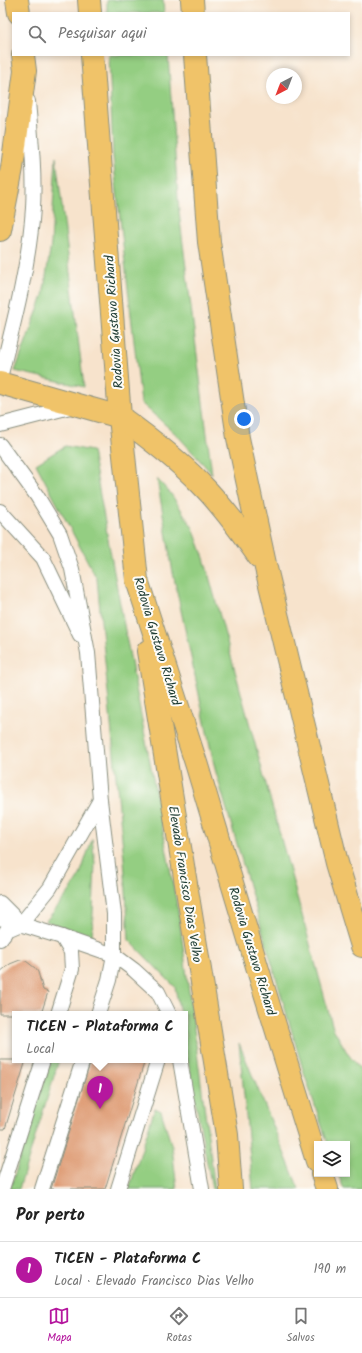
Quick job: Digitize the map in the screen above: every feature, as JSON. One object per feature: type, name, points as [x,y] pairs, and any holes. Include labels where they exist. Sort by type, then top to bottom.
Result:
[{"type":"main road","points":[[17,0],[19,12]]},
{"type":"main road","points":[[89,0],[90,12]]},
{"type":"main road","points":[[192,0],[193,12]]},
{"type":"main road","name":"Rodovia Gustavo Richard","points":[[92,56],[120,417],[137,580],[197,766],[314,1151]]},
{"type":"main road","points":[[196,56],[209,242],[238,438],[265,564],[337,863],[362,946]]},
{"type":"main road","points":[[0,230],[12,168],[24,63]]},
{"type":"main road","points":[[0,383],[120,417],[162,448],[200,483],[234,522],[265,564]]},
{"type":"main road","name":"Elevado Francisco Dias Velho","points":[[137,580],[226,1127],[231,1189]]},
{"type":"main road","points":[[323,1177],[327,1189]]},
{"type":"lane","points":[[0,378],[17,311],[26,266],[33,208],[34,162],[24,63]]},
{"type":"lane","points":[[0,425],[80,405]]},
{"type":"lane","points":[[0,445],[37,496],[60,534],[72,569],[88,653],[100,800],[114,914],[114,955],[109,980],[99,1011]]},
{"type":"lane","points":[[0,511],[43,558],[88,653]]},
{"type":"lane","points":[[0,939],[7,930],[21,924],[50,888],[100,800]]},
{"type":"lane","points":[[0,903],[21,924]]},
{"type":"lane","points":[[0,918],[114,955],[134,970],[158,992],[168,1011]]},
{"type":"lane","points":[[59,1011],[72,969],[71,952],[62,937]]},
{"type":"lane","points":[[109,980],[134,970]]},
{"type":"lane","points":[[158,992],[162,1011]]},
{"type":"lane","points":[[2,1189],[42,1063]]},
{"type":"lane","points":[[42,1189],[82,1063]]},
{"type":"lane","points":[[118,1189],[157,1063]]},
{"type":"lane","points":[[181,1063],[202,1189]]},
{"type":"green space","points":[[107,0],[163,0],[164,12],[107,12]]},
{"type":"green space","points":[[109,56],[168,56],[179,212],[212,474],[178,436],[141,403],[113,157]]},
{"type":"green space","points":[[56,157],[84,387],[15,371],[43,296],[51,244]]},
{"type":"green space","points":[[65,446],[92,451],[179,916],[215,1189],[212,1189],[188,1061],[188,1011],[179,1011],[175,987],[129,940],[124,859],[97,579],[36,464]]},
{"type":"green space","points":[[157,479],[171,494],[193,528],[204,558],[333,1028],[348,1054],[362,1072],[362,1189],[344,1189],[339,1177],[350,1177],[350,1141],[327,1141],[304,1073],[215,769],[173,573]]},
{"type":"green space","points":[[92,839],[95,863],[92,938],[46,921],[70,891],[80,875]]},
{"type":"green space","points":[[239,1043],[299,1189],[253,1189]]},
{"type":"green space","points":[[50,1063],[58,1063],[19,1189],[10,1189]]},
{"type":"green space","points":[[155,1108],[161,1111],[172,1147],[177,1189],[129,1189]]},
{"type":"building","points":[[20,960],[26,961],[38,972],[43,990],[48,992],[42,1011],[12,1011],[12,1014],[0,1014],[0,972],[10,964]]},
{"type":"building","points":[[0,1060],[12,1060],[12,1063],[25,1063],[5,1129],[0,1129]]},
{"type":"building","points":[[90,1063],[144,1063],[105,1189],[51,1189]]},
{"type":"place","name":"TICEN - Plataforma C","points":[[100,1109]]}]
